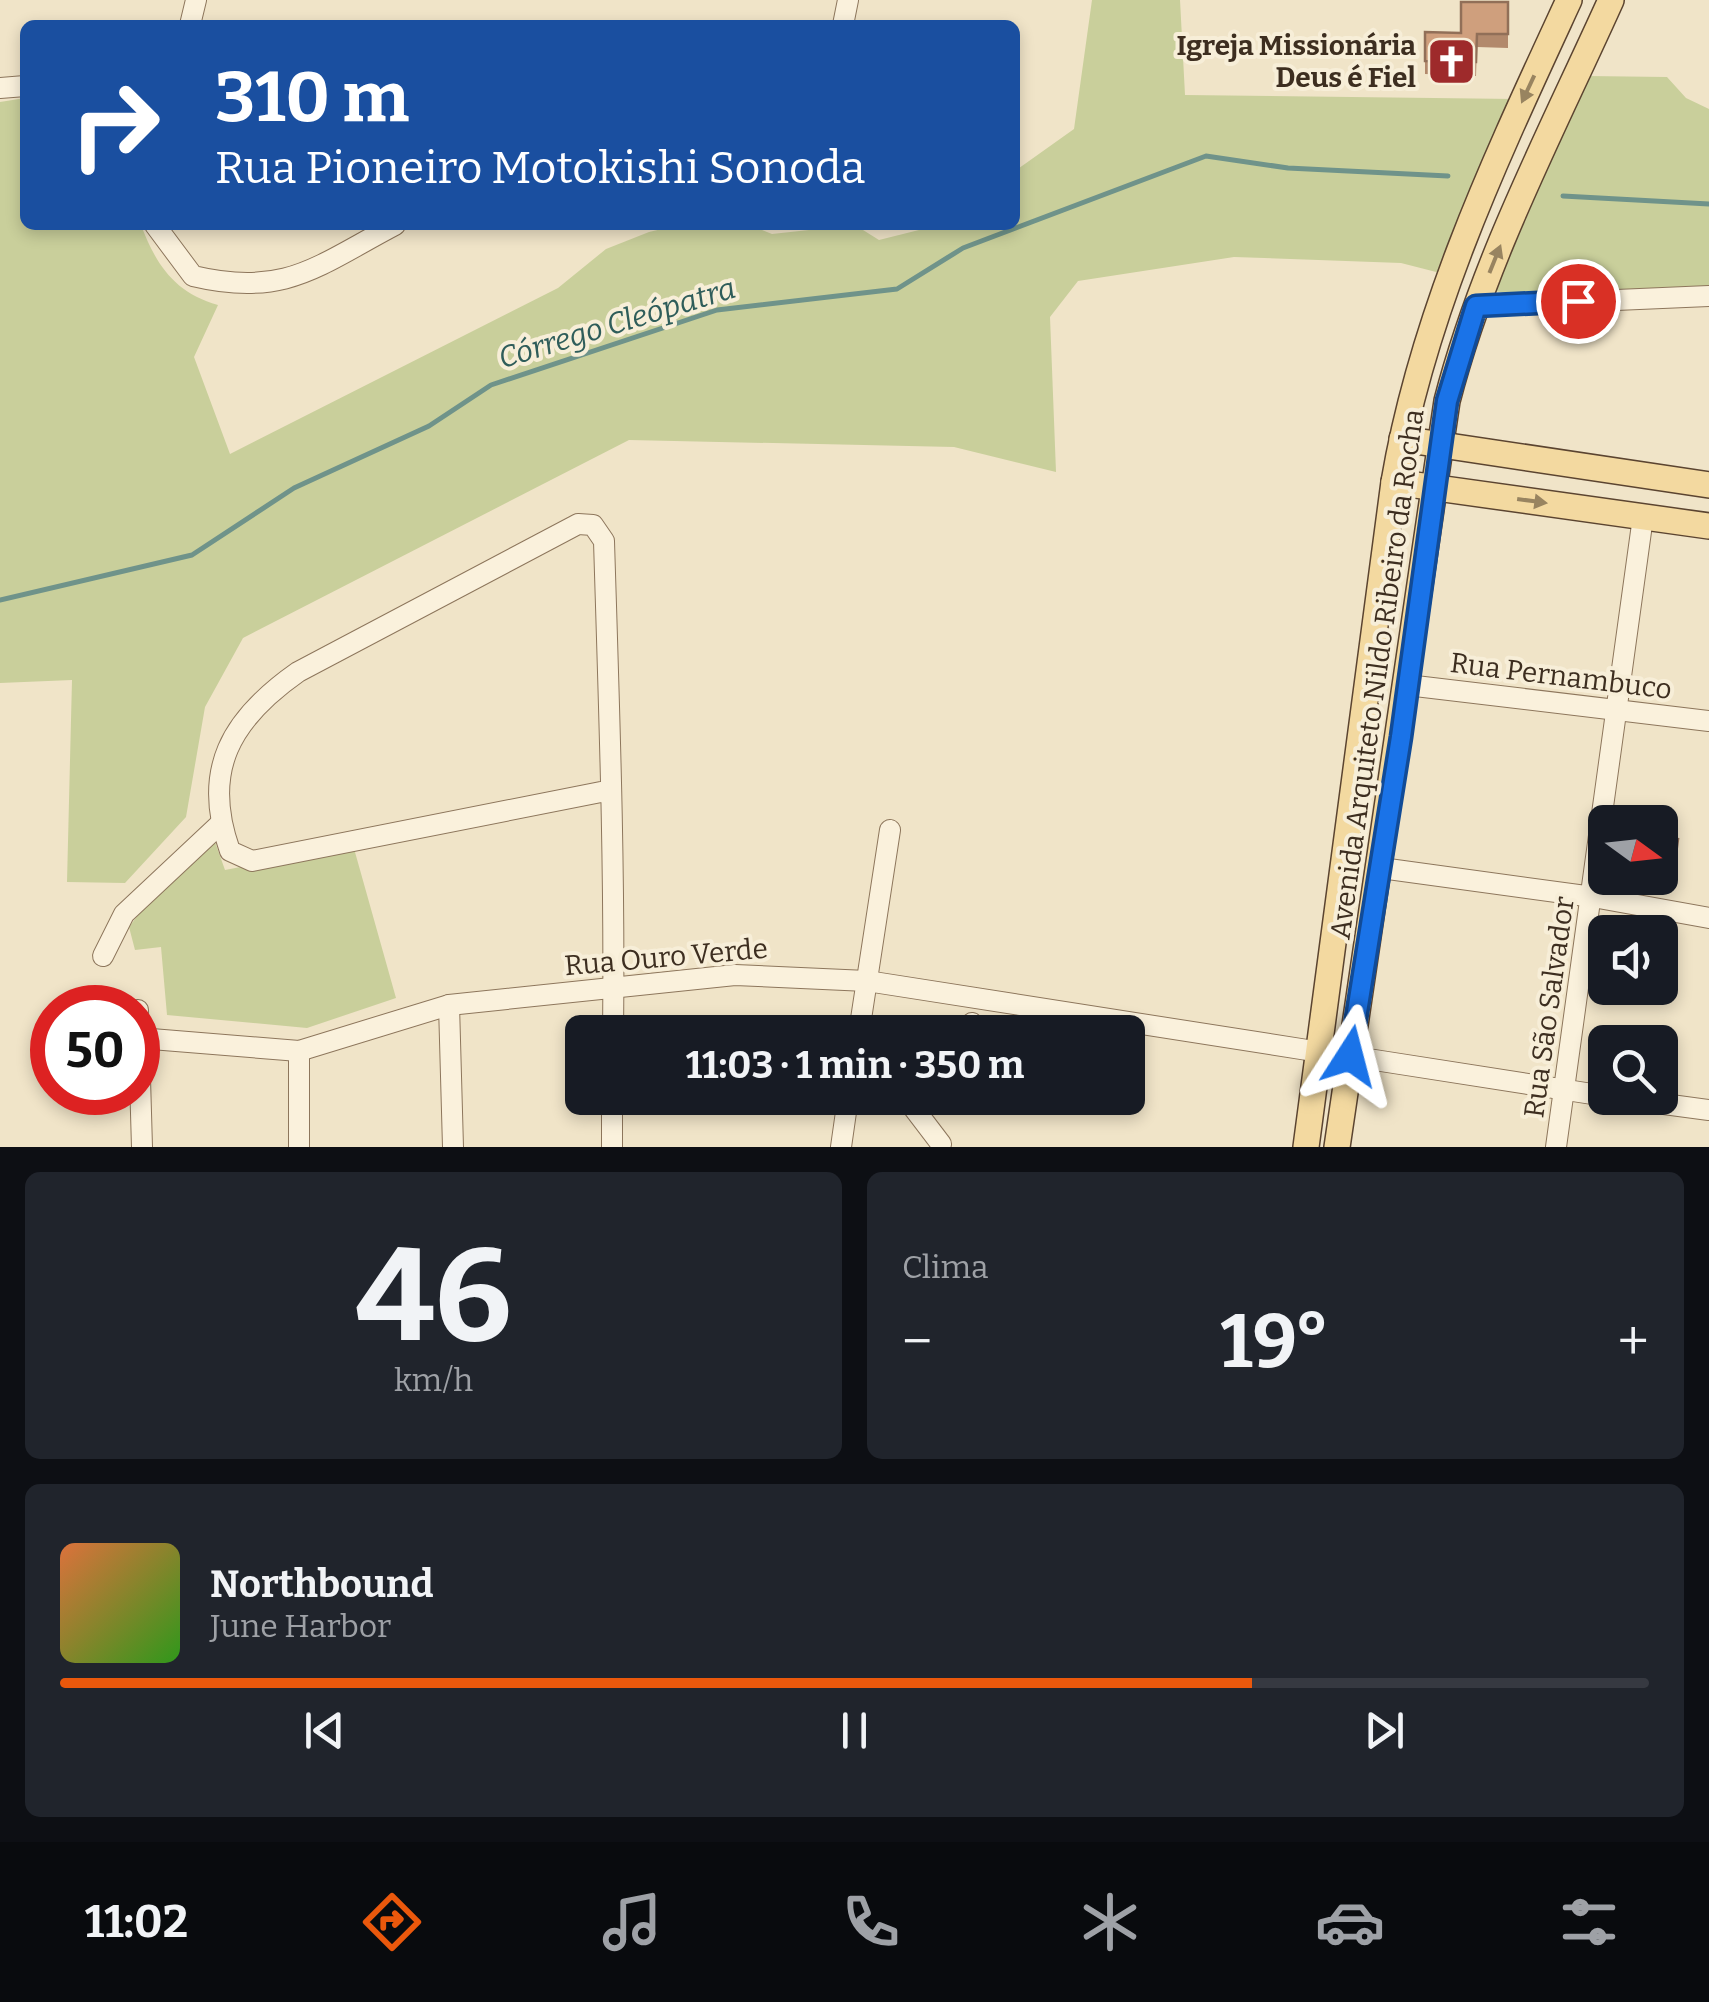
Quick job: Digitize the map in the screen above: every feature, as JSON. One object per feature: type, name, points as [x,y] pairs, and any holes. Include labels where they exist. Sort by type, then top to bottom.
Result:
[{"type":"main road","name":"Avenida Arquiteto Nildo Ribeiro da Rocha","points":[[1306,1147],[1394,482],[1416,373],[1461,244],[1569,0]]},
{"type":"main road","name":"Avenida Arquiteto Nildo Ribeiro da Rocha","points":[[1337,1147],[1441,443],[1457,360],[1476,306],[1611,0]]},
{"type":"main road","points":[[1402,439],[1709,485]]},
{"type":"main road","points":[[1394,482],[1709,526]]},
{"type":"street","points":[[159,230],[193,276],[246,284],[289,281],[385,230]]},
{"type":"street","points":[[1476,306],[1709,296]]},
{"type":"street","name":"Rua São Salvador","points":[[1556,1147],[1643,517]]},
{"type":"street","points":[[612,790],[252,860],[230,851],[220,824],[216,785],[221,761],[248,717],[274,689],[298,672],[585,523],[601,532],[612,790],[613,1015]]},
{"type":"street","name":"Rua Pernambuco","points":[[1407,686],[1618,708],[1709,722]]},
{"type":"street","points":[[103,956],[130,906],[220,824]]},
{"type":"street","points":[[862,1015],[890,830]]},
{"type":"street","points":[[1381,868],[1593,896],[1709,918]]},
{"type":"street","name":"Rua Ouro Verde","points":[[160,1040],[299,1051],[449,1005],[735,975],[867,981],[1320,1052]]},
{"type":"street","points":[[449,1005],[454,1147]]},
{"type":"street","points":[[299,1051],[299,1147]]},
{"type":"street","points":[[1350,1056],[1588,1094]]},
{"type":"street","points":[[1678,1106],[1709,1110]]},
{"type":"street","points":[[141,1115],[142,1147]]},
{"type":"street","points":[[612,1115],[612,1147]]},
{"type":"street","points":[[840,1147],[845,1115]]},
{"type":"street","points":[[919,1115],[942,1144]]},
{"type":"green space","points":[[1092,0],[1180,0],[1185,95],[1515,99],[1444,274],[1401,263],[1234,257],[1078,281],[1050,317],[1056,472],[954,447],[629,440],[243,638],[205,707],[186,817],[125,883],[67,882],[72,680],[0,683],[0,102],[20,99],[20,230],[143,230],[169,276],[190,293],[218,305],[194,357],[230,454],[558,288],[606,249],[649,232],[762,230],[772,234],[863,230],[879,240],[919,230],[1020,230],[1020,167],[1074,129]]},
{"type":"green space","points":[[1587,76],[1667,77],[1686,98],[1709,109],[1709,291],[1543,300],[1495,291]]},
{"type":"green space","points":[[215,842],[225,870],[353,845],[396,998],[307,1028],[167,1015],[161,947],[135,950],[129,927],[174,867]]},
{"type":"building","points":[[1461,2],[1508,2],[1508,34],[1477,34],[1476,62],[1425,61],[1425,32],[1461,33]]},
{"type":"waterway","name":"Córrego Cleópatra","points":[[1020,226],[1206,156],[1288,168],[1448,176]]},
{"type":"waterway","name":"Córrego Cleópatra","points":[[1563,196],[1709,204]]},
{"type":"waterway","name":"Córrego Cleópatra","points":[[0,600],[192,555],[294,488],[429,426],[491,385],[717,310],[897,289],[963,248],[1011,230]]},
{"type":"place","name":"Igreja Missionária Deus é Fiel","points":[[1451,61]]},
{"type":"route","points":[[1350,1056],[1401,737],[1447,401],[1457,360],[1476,306],[1578,301]]}]
